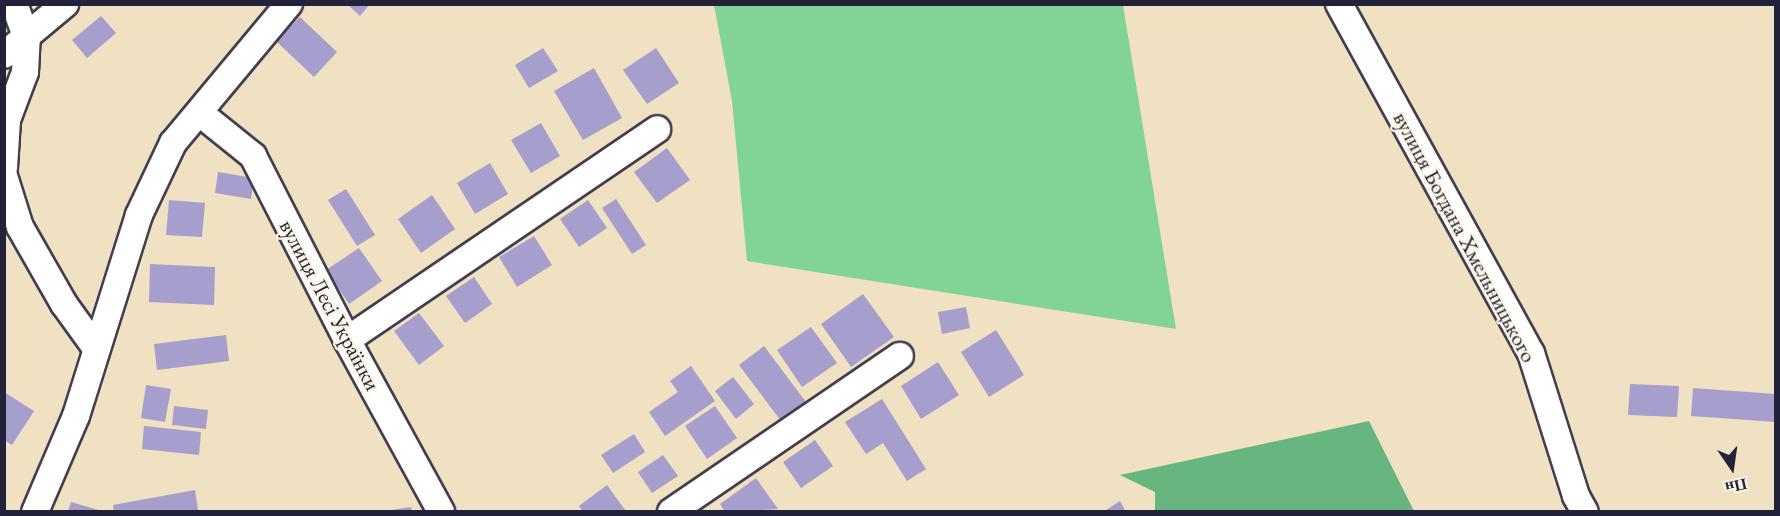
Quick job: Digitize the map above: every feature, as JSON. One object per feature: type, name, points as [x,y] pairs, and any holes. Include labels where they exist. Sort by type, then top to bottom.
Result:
[{"type":"street","points":[[4,168],[7,120],[25,72],[27,39],[14,4]]},
{"type":"street","points":[[4,56],[27,39],[65,4]]},
{"type":"street","points":[[35,512],[76,416],[95,347],[139,215],[173,143],[201,114],[289,4]]},
{"type":"street","name":"вулиця Богдана Хмельницького","points":[[1339,4],[1531,353],[1576,496],[1585,512]]},
{"type":"street","name":"вулиця Лесі Українки","points":[[201,114],[253,156],[347,340],[441,512]]},
{"type":"street","points":[[347,340],[657,129]]},
{"type":"street","points":[[4,176],[20,227],[64,304],[95,347]]},
{"type":"street","points":[[671,512],[900,356]]},
{"type":"green space","points":[[714,5],[1123,5],[1176,329],[747,261],[732,101]]},
{"type":"green space","points":[[1369,421],[1414,511],[1155,511],[1155,492],[1120,475]]},
{"type":"building","points":[[347,4],[370,4],[360,16]]},
{"type":"building","points":[[101,16],[116,33],[87,58],[72,40]]},
{"type":"building","points":[[300,17],[337,52],[314,77],[276,41]]},
{"type":"building","points":[[543,48],[558,71],[529,88],[515,65]]},
{"type":"building","points":[[656,48],[679,83],[647,104],[623,70]]},
{"type":"building","points":[[594,68],[622,118],[583,140],[554,91]]},
{"type":"building","points":[[541,123],[560,156],[531,173],[511,140]]},
{"type":"building","points":[[667,148],[690,180],[657,203],[634,172]]},
{"type":"building","points":[[490,163],[508,194],[475,214],[457,183]]},
{"type":"building","points":[[218,172],[254,178],[251,199],[215,193]]},
{"type":"building","points":[[346,189],[375,235],[357,246],[328,200]]},
{"type":"building","points":[[432,195],[455,229],[421,253],[398,219]]},
{"type":"building","points":[[616,199],[646,245],[632,254],[602,208]]},
{"type":"building","points":[[169,200],[205,203],[202,237],[166,235]]},
{"type":"building","points":[[588,200],[607,228],[579,247],[560,219]]},
{"type":"building","points":[[534,236],[552,265],[517,287],[499,257]]},
{"type":"building","points":[[359,248],[382,281],[349,304],[326,270]]},
{"type":"building","points":[[150,264],[215,267],[214,305],[149,302]]},
{"type":"building","points":[[474,277],[492,304],[465,323],[446,296]]},
{"type":"building","points":[[863,294],[894,337],[851,367],[821,324]]},
{"type":"building","points":[[966,307],[970,328],[942,334],[938,312]]},
{"type":"building","points":[[419,313],[444,346],[419,365],[394,331]]},
{"type":"building","points":[[811,327],[837,363],[802,387],[777,350]]},
{"type":"building","points":[[996,330],[1024,375],[989,397],[961,352]]},
{"type":"building","points":[[226,335],[229,361],[157,370],[154,344]]},
{"type":"building","points":[[764,346],[806,402],[781,421],[739,365]]},
{"type":"building","points":[[938,362],[959,395],[921,419],[901,386]]},
{"type":"building","points":[[691,366],[715,401],[665,436],[649,412],[678,392],[670,381]]},
{"type":"building","points":[[733,377],[754,404],[736,419],[715,391]]},
{"type":"building","points":[[1630,384],[1679,386],[1677,417],[1628,415]]},
{"type":"building","points":[[146,385],[171,389],[165,422],[141,418]]},
{"type":"building","points":[[1693,388],[1776,394],[1776,422],[1691,416]]},
{"type":"building","points":[[4,392],[34,411],[12,445],[4,440]]},
{"type":"building","points":[[882,399],[926,469],[907,481],[883,443],[866,454],[845,422]]},
{"type":"building","points":[[174,406],[208,410],[206,429],[172,425]]},
{"type":"building","points":[[715,406],[737,438],[707,459],[685,426]]},
{"type":"building","points":[[144,426],[201,432],[199,455],[142,449]]},
{"type":"building","points":[[634,434],[645,452],[613,473],[601,455]]},
{"type":"building","points":[[815,440],[833,466],[801,488],[783,462]]},
{"type":"building","points":[[663,455],[678,476],[652,493],[638,472]]},
{"type":"building","points":[[756,478],[778,509],[725,512],[720,504]]},
{"type":"building","points":[[607,485],[625,510],[583,512],[579,506]]},
{"type":"building","points":[[195,490],[198,510],[114,512],[113,505]]},
{"type":"building","points":[[1120,501],[1126,512],[1103,512]]},
{"type":"building","points":[[71,502],[102,511],[102,512],[68,512]]},
{"type":"building","points":[[411,507],[412,512],[391,512],[391,510]]}]
